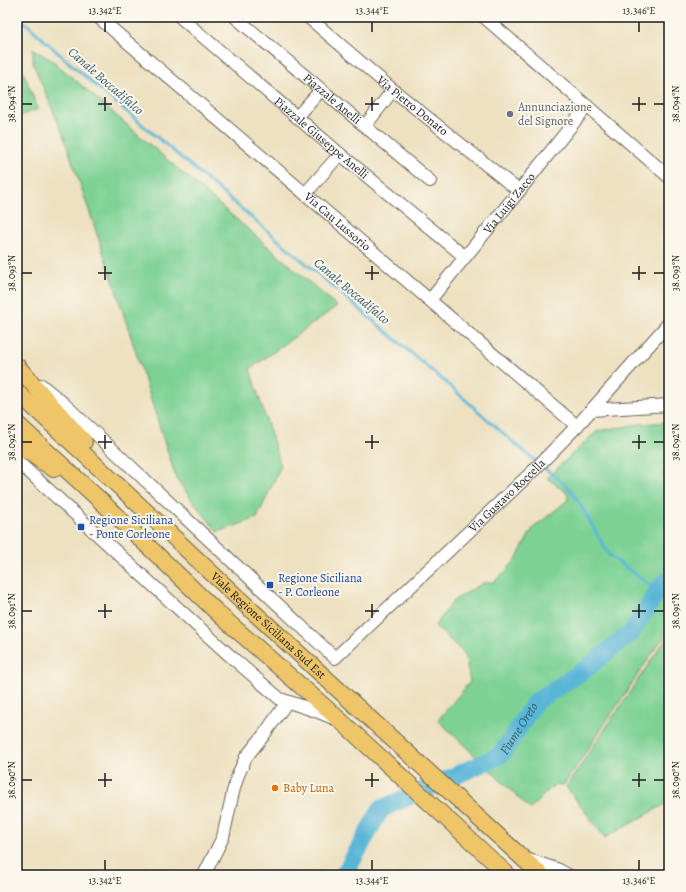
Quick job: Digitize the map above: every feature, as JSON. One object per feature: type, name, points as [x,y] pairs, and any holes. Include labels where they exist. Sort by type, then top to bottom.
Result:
[{"type":"main road","points":[[17,366],[151,516]]},
{"type":"main road","name":"Viale Regione Siciliana Sud Est","points":[[17,392],[242,602],[540,875]]},
{"type":"main road","name":"Viale Regione Siciliana Sud Est","points":[[17,424],[103,503],[222,617],[342,722],[506,874]]},
{"type":"main road","points":[[17,444],[103,503]]},
{"type":"street","name":"Via Cau Lussorio","points":[[98,17],[578,426]]},
{"type":"street","name":"Piazzale Giuseppe Anelli","points":[[180,17],[340,154],[465,257]]},
{"type":"street","name":"Piazzale Anelli","points":[[235,17],[430,181]]},
{"type":"street","name":"Via Pietro Donato","points":[[308,17],[393,90],[519,191]]},
{"type":"street","points":[[484,17],[669,177]]},
{"type":"street","points":[[297,117],[321,90]]},
{"type":"street","points":[[365,126],[393,90]]},
{"type":"street","name":"Via Luigi Zacco","points":[[430,300],[588,106]]},
{"type":"street","points":[[305,194],[340,154]]},
{"type":"street","name":"Via Gustavo Roccella","points":[[335,658],[534,470],[542,460],[578,426],[669,323]]},
{"type":"street","name":"Viale Regione Siciliana Sud Est","points":[[17,366],[63,403],[335,658]]},
{"type":"street","points":[[591,410],[669,405]]},
{"type":"street","name":"Viale Regione Siciliana Sud Est","points":[[17,461],[228,654],[280,699],[316,711],[342,722]]},
{"type":"street","points":[[204,875],[223,836],[238,774],[246,757],[287,702]]},
{"type":"street","name":"Viale Regione Siciliana Sud Est","points":[[521,857],[569,875]]},
{"type":"street","name":"Viale Regione Siciliana Sud Est","points":[[552,858],[569,875]]},
{"type":"green space","points":[[33,49],[53,61],[337,306],[250,369],[281,466],[257,518],[218,532],[176,478],[112,278],[64,137],[33,63]]},
{"type":"green space","points":[[17,56],[38,109],[17,117]]},
{"type":"green space","points":[[669,422],[669,634],[660,642],[563,786],[554,785],[530,809],[438,720],[470,682],[465,654],[435,626],[453,601],[483,583],[494,582],[515,561],[533,528],[568,500],[567,493],[547,478],[597,431],[640,424]]},
{"type":"green space","points":[[669,638],[669,802],[605,838],[566,787],[663,643]]},
{"type":"waterway","name":"Canale Boccadifalco","points":[[19,17],[66,60],[450,386],[538,463]]},
{"type":"waterway","name":"Canale Boccadifalco","points":[[542,466],[574,494],[609,555],[658,591]]},
{"type":"waterway","name":"Fiume Oreto","points":[[344,875],[381,809],[501,755],[535,702],[587,668],[632,632],[661,586],[669,580]]},
{"type":"place","name":"Annunciazione del Signore","points":[[510,114]]},
{"type":"place","name":"Regione Siciliana - Ponte Corleone","points":[[81,527]]},
{"type":"place","name":"Regione Siciliana - P. Corleone","points":[[270,585]]},
{"type":"place","name":"Baby Luna","points":[[275,788]]}]
